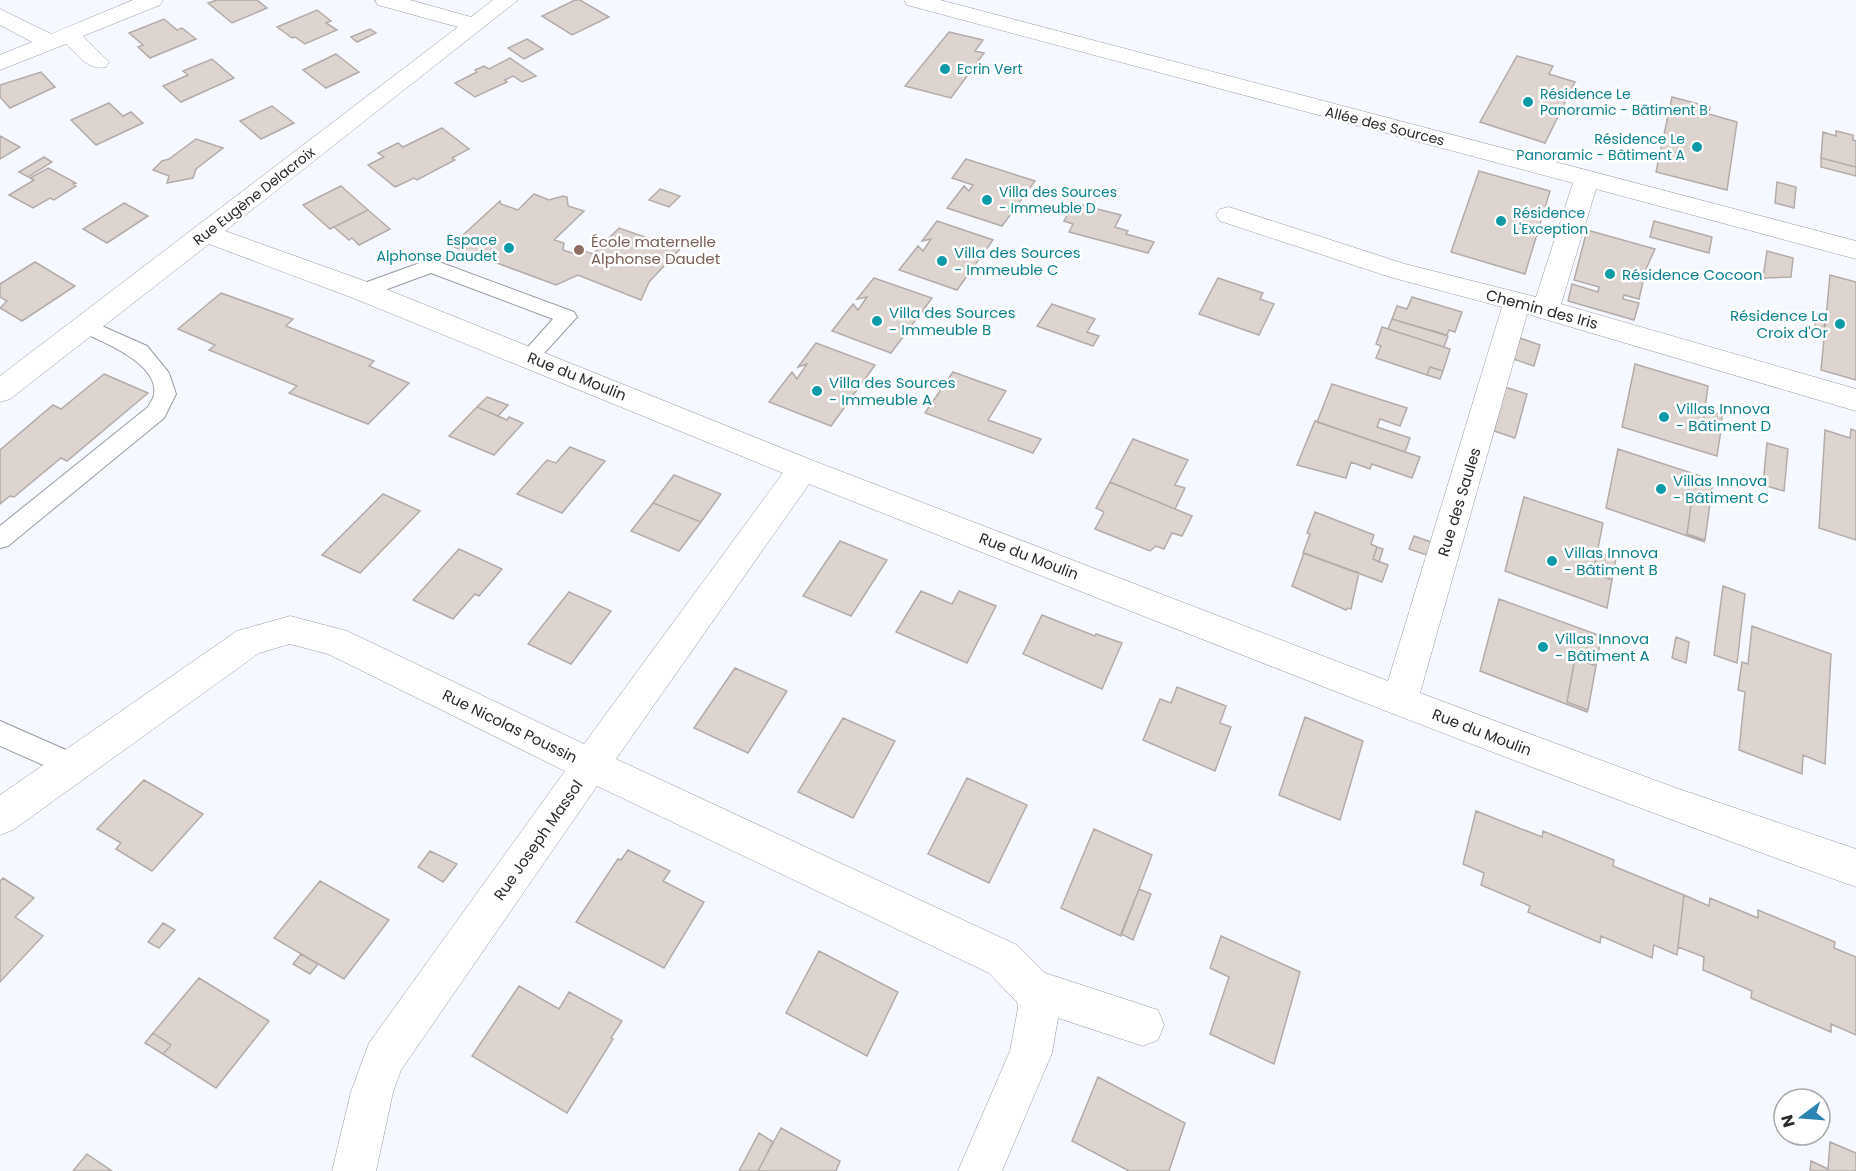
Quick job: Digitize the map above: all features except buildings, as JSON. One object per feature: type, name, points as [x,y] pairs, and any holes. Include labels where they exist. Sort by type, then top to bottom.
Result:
[{"type":"street","points":[[0,63],[152,0]]},
{"type":"street","points":[[386,0],[474,26]]},
{"type":"street","name":"Rue Eugène Delacroix","points":[[7,376],[86,326],[507,0]]},
{"type":"street","name":"Allée des Sources","points":[[915,0],[1856,250]]},
{"type":"street","points":[[0,16],[60,39],[98,62]]},
{"type":"street","name":"Rue des Saules","points":[[1400,701],[1532,305],[1587,177]]},
{"type":"street","name":"Chemin des Iris","points":[[1229,215],[1399,271],[1532,305],[1856,400]]},
{"type":"street","name":"Rue du Moulin","points":[[206,233],[363,291],[803,469],[1400,701],[1673,804],[1856,868]]},
{"type":"street","name":"Rue Joseph Massol","points":[[354,1171],[372,1092],[384,1058],[590,765],[803,469]]},
{"type":"street","name":"Rue Nicolas Poussin","points":[[0,817],[249,641],[290,630],[335,641],[590,765],[1003,959],[1033,990]]},
{"type":"street","points":[[1033,990],[1143,1025]]},
{"type":"street","points":[[980,1171],[1031,1053],[1039,1008],[1033,990]]},
{"type":"lane","points":[[363,291],[431,266],[567,317],[529,357]]},
{"type":"lane","points":[[0,539],[156,412],[165,393],[162,378],[141,351],[86,326]]},
{"type":"lane","points":[[0,732],[73,766]]},
{"type":"place","name":"Ecrin Vert","points":[[945,69]]},
{"type":"place","name":"Résidence Le Panoramic - Bâtiment B","points":[[1528,102]]},
{"type":"place","name":"Résidence Le Panoramic - Bâtiment A","points":[[1697,147]]},
{"type":"place","name":"Villa des Sources - Immeuble D","points":[[987,200]]},
{"type":"place","name":"Résidence L'Exception","points":[[1501,221]]},
{"type":"place","name":"Espace Alphonse Daudet","points":[[509,248]]},
{"type":"place","name":"École maternelle Alphonse Daudet","points":[[579,250]]},
{"type":"place","name":"Villa des Sources - Immeuble C","points":[[942,261]]},
{"type":"place","name":"Résidence Cocoon","points":[[1610,274]]},
{"type":"place","name":"Villa des Sources - Immeuble B","points":[[877,321]]},
{"type":"place","name":"Résidence La Croix d'Or","points":[[1840,324]]},
{"type":"place","name":"Villa des Sources - Immeuble A","points":[[817,391]]},
{"type":"place","name":"Villas Innova - Bâtiment D","points":[[1664,417]]},
{"type":"place","name":"Villas Innova - Bâtiment C","points":[[1661,489]]},
{"type":"place","name":"Villas Innova - Bâtiment B","points":[[1552,561]]},
{"type":"place","name":"Villas Innova - Bâtiment A","points":[[1543,647]]}]
